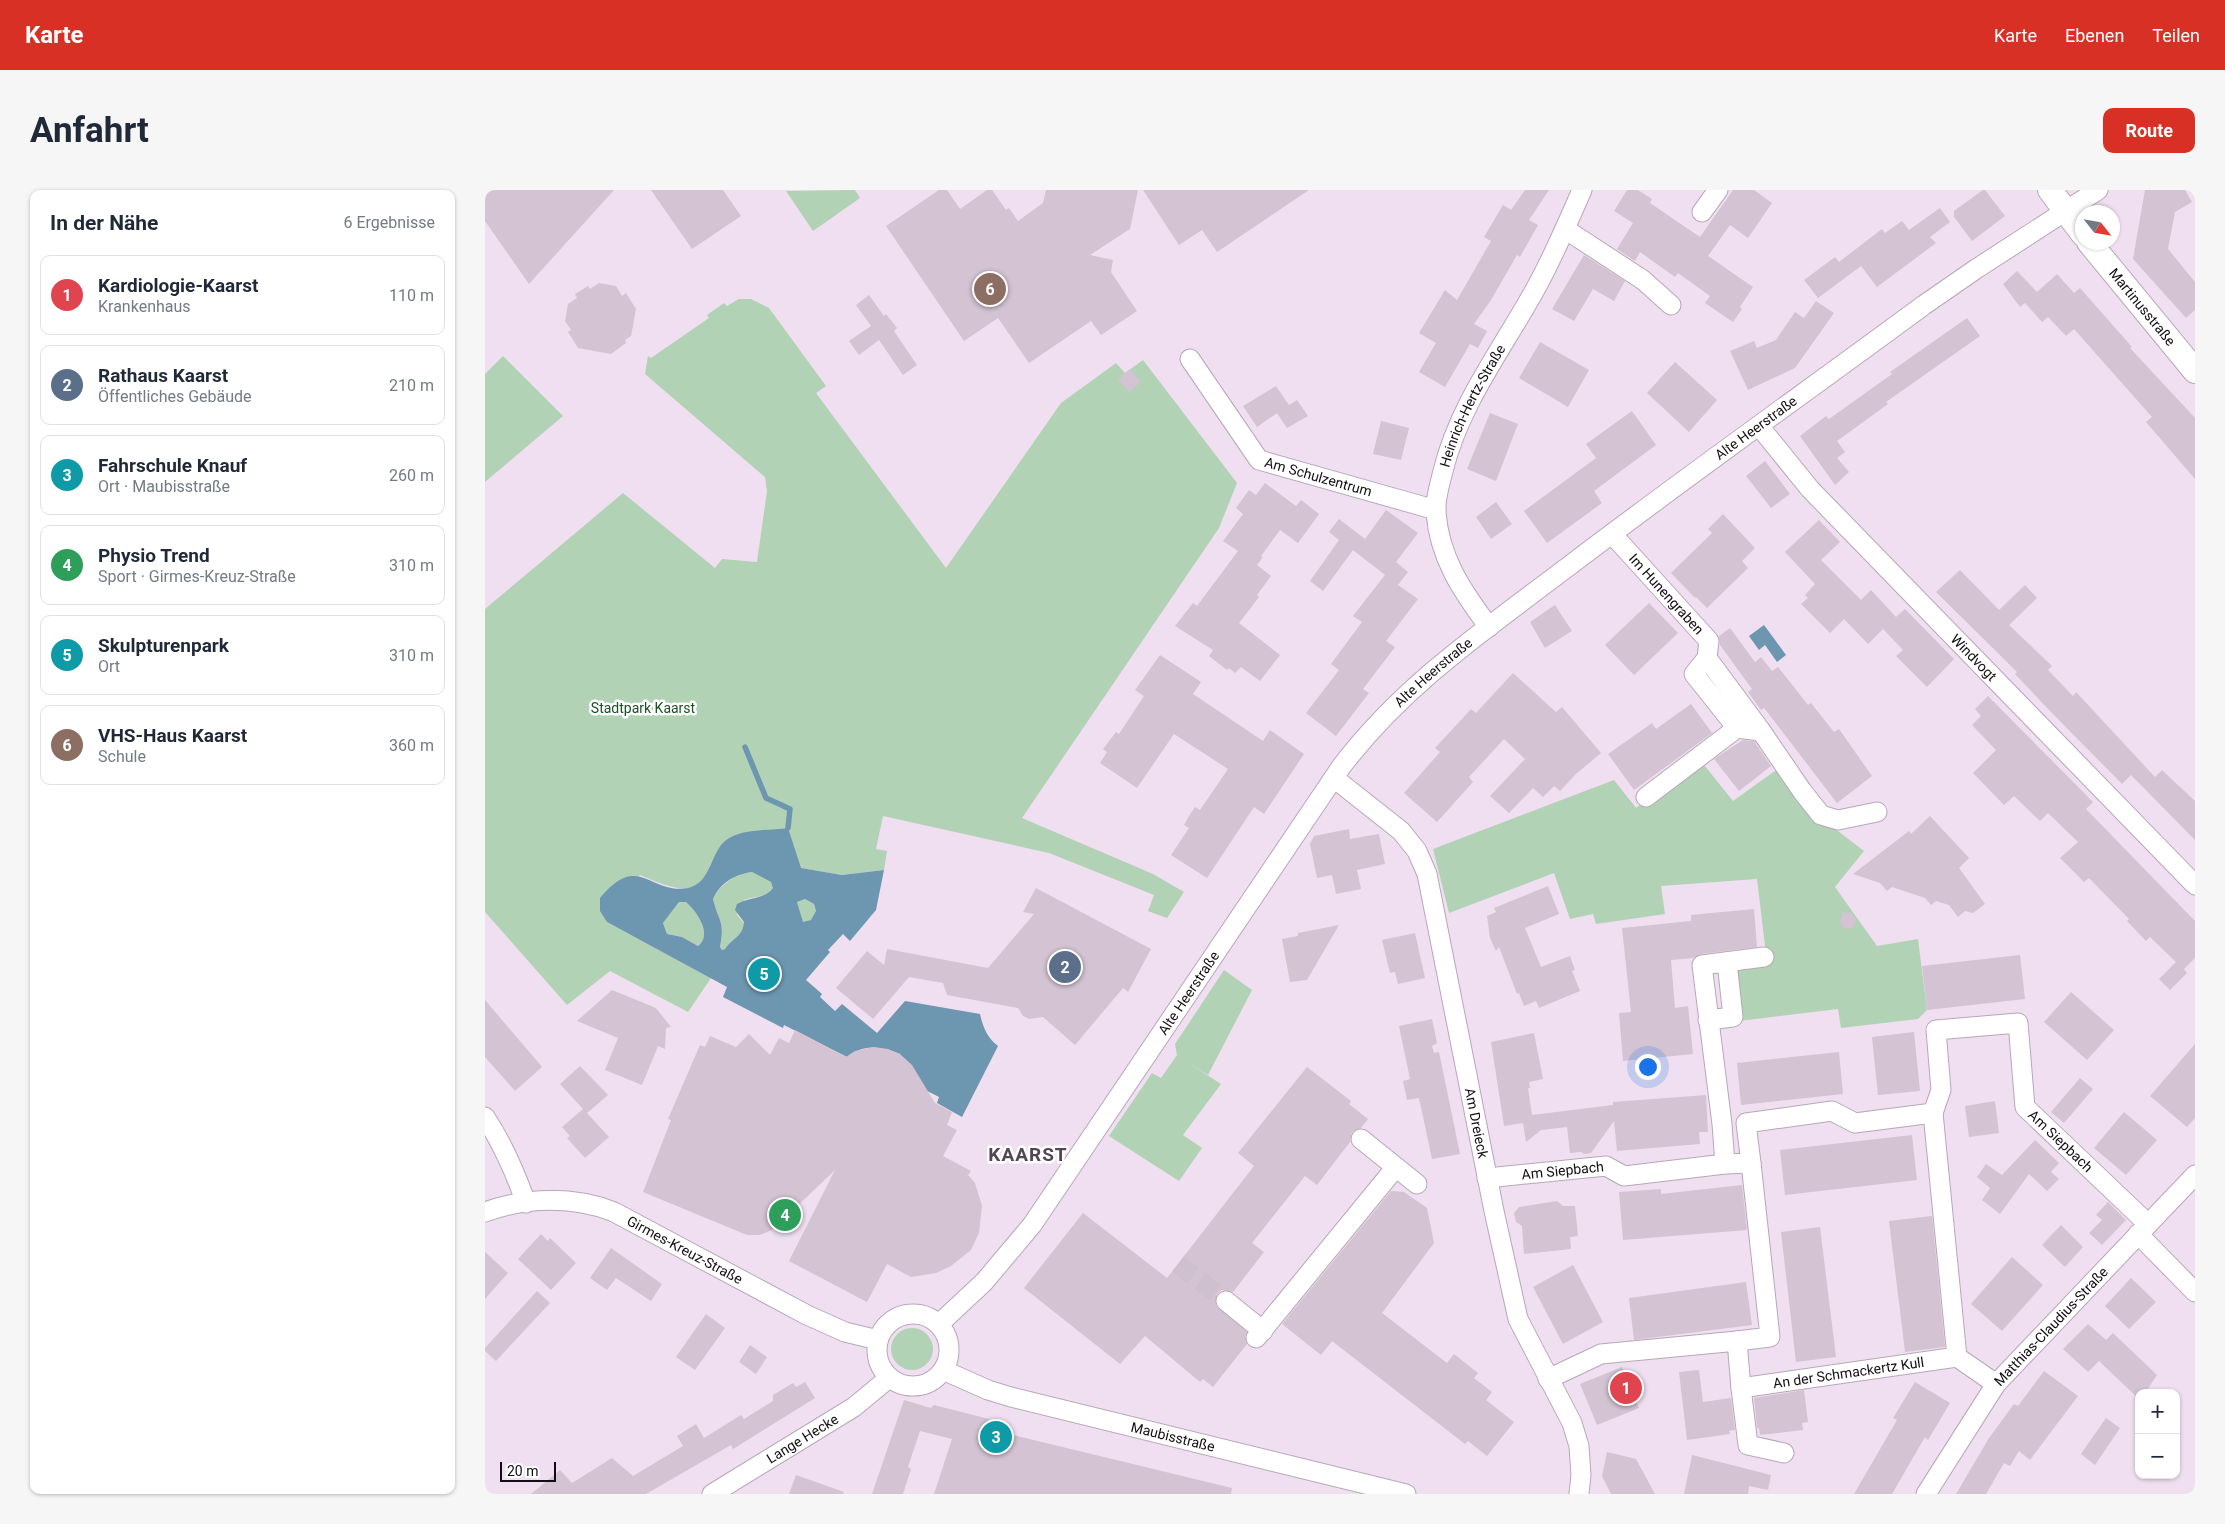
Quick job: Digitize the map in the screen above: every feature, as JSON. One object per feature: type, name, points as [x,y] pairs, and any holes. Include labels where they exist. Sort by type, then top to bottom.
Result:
[{"type":"main road","points":[[2051,190],[2075,224]]},
{"type":"main road","name":"Martinusstraße","points":[[2096,250],[2195,371]]},
{"type":"street","name":"Heinrich-Hertz-Straße","points":[[1489,627],[1455,580],[1447,563],[1436,510],[1446,457],[1457,426],[1471,397],[1537,286],[1582,190]]},
{"type":"street","points":[[1702,212],[1718,190]]},
{"type":"street","name":"Alte Heerstraße","points":[[939,1324],[983,1282],[1031,1225],[1334,778],[1376,724],[1402,697],[1489,627],[1612,534],[1932,299],[2099,190]]},
{"type":"street","points":[[1565,229],[1643,280],[1671,305]]},
{"type":"street","name":"Am Schulzentrum","points":[[1190,359],[1259,460],[1436,510]]},
{"type":"street","name":"Windvogt","points":[[1759,426],[1810,489],[2195,885]]},
{"type":"street","name":"Im Hunengraben","points":[[1612,534],[1709,641],[1707,658],[1761,731],[1802,792],[1821,815],[1838,820],[1877,812]]},
{"type":"street","points":[[1707,658],[1694,674],[1737,728]]},
{"type":"street","points":[[1646,797],[1737,728],[1761,731]]},
{"type":"street","name":"Am Dreieck","points":[[1334,778],[1401,831],[1417,851],[1427,874],[1487,1178],[1519,1319],[1571,1423],[1579,1446],[1581,1475],[1579,1494]]},
{"type":"street","points":[[1725,1164],[1722,1124],[1702,965],[1764,957]]},
{"type":"street","points":[[1708,1020],[1733,1017],[1727,962]]},
{"type":"street","name":"Am Siepbach","points":[[1957,1357],[1933,1113],[1941,1090],[1936,1030],[2019,1023],[2025,1107],[2143,1229]]},
{"type":"street","points":[[1722,1124],[1746,1123],[1832,1111],[1855,1123],[1933,1113]]},
{"type":"street","points":[[485,1117],[502,1142],[526,1203]]},
{"type":"street","points":[[1549,1379],[1601,1354],[1770,1337],[1746,1123]]},
{"type":"street","points":[[1361,1139],[1417,1184]]},
{"type":"street","name":"Am Siepbach","points":[[1487,1178],[1606,1166],[1624,1176],[1725,1164],[1751,1163]]},
{"type":"street","points":[[1226,1301],[1260,1334],[1396,1167]]},
{"type":"street","name":"Matthias-Claudius-Straße","points":[[1926,1494],[1996,1384],[2195,1175]]},
{"type":"street","name":"Girmes-Kreuz-Straße","points":[[485,1212],[526,1203],[552,1200],[583,1202],[599,1206],[614,1212],[807,1315],[845,1332],[878,1340]]},
{"type":"street","points":[[2143,1229],[2195,1292]]},
{"type":"street","points":[[917,1313],[929,1317],[939,1324],[946,1335],[949,1346],[948,1359],[943,1370],[932,1381],[918,1386],[903,1385],[889,1378],[881,1367],[876,1354],[878,1340],[883,1328],[892,1320],[904,1314],[917,1313]]},
{"type":"street","points":[[1737,1341],[1748,1445],[1784,1453]]},
{"type":"street","points":[[1957,1357],[1996,1384]]},
{"type":"street","name":"An der Schmackertz Kull","points":[[1741,1388],[1957,1357]]},
{"type":"street","name":"Maubisstraße","points":[[943,1370],[988,1390],[1011,1397],[1406,1494]]},
{"type":"street","name":"Lange Hecke","points":[[712,1494],[854,1407],[889,1378]]},
{"type":"green space","points":[[855,190],[860,198],[813,231],[786,191]]},
{"type":"green space","name":"Stadtpark Kaarst","points":[[739,299],[751,299],[769,308],[826,386],[816,393],[946,568],[1061,403],[1116,363],[1125,373],[1143,360],[1237,483],[1219,528],[1022,818],[1153,874],[1184,892],[1167,918],[1148,911],[1154,895],[1049,853],[883,816],[876,849],[887,851],[884,870],[842,875],[800,868],[787,828],[724,842],[703,880],[689,888],[672,887],[640,875],[607,922],[711,978],[688,1012],[610,971],[567,1005],[485,912],[485,609],[623,493],[715,568],[722,559],[757,562],[767,491],[765,477],[645,374],[648,356],[651,358],[709,318],[707,315],[724,303],[727,306]]},
{"type":"green space","points":[[503,356],[563,416],[485,482],[485,374]]},
{"type":"green space","points":[[1700,760],[1733,801],[1779,768],[1809,809],[1864,851],[1835,887],[1877,946],[1918,939],[1927,1010],[1918,1019],[1841,1028],[1838,1009],[1739,1021],[1734,966],[1767,962],[1757,879],[1661,886],[1665,914],[1596,924],[1593,914],[1570,919],[1554,873],[1449,913],[1433,849],[1614,780],[1636,808]]},
{"type":"green space","points":[[752,872],[771,882],[774,888],[764,895],[744,900],[737,915],[744,923],[742,931],[722,950],[720,947],[722,926],[713,899],[724,884],[739,875]]},
{"type":"green space","points":[[805,899],[814,904],[816,911],[812,920],[803,923],[797,902]]},
{"type":"green space","points":[[679,902],[686,902],[695,911],[702,923],[704,935],[698,946],[682,937],[667,934],[663,923]]},
{"type":"green space","points":[[1224,970],[1252,990],[1208,1075],[1184,1060],[1221,1084],[1183,1135],[1202,1148],[1179,1181],[1109,1136],[1152,1073],[1161,1078],[1177,1055],[1175,1044]]},
{"type":"green space","points":[[908,1328],[916,1328],[927,1334],[933,1349],[927,1364],[916,1370],[908,1370],[897,1364],[891,1353],[891,1345],[897,1334]]},
{"type":"water","points":[[1764,625],[1786,655],[1777,662],[1765,645],[1759,650],[1749,636]]},
{"type":"water","points":[[788,828],[801,868],[842,875],[884,870],[876,910],[850,941],[843,934],[828,950],[830,952],[806,980],[822,994],[820,997],[835,1011],[842,1004],[877,1033],[905,1001],[980,1014],[986,1032],[998,1046],[962,1117],[937,1103],[939,1097],[898,1076],[900,1054],[886,1049],[866,1048],[847,1057],[784,1025],[783,1028],[723,997],[727,987],[607,922],[600,911],[600,898],[613,884],[625,878],[635,876],[675,889],[688,888],[696,885],[701,880],[720,847],[731,837],[747,832]],"holes":[[[752,872],[771,882],[773,888],[766,894],[737,904],[735,910],[744,922],[742,931],[722,950],[720,947],[722,926],[713,899],[724,884],[734,877]],[[805,899],[814,904],[816,911],[811,920],[803,922],[797,902]],[[679,902],[686,902],[695,911],[702,923],[704,929],[702,941],[698,946],[682,937],[667,934],[663,923]]]},
{"type":"building","points":[[485,190],[614,190],[529,284],[485,221]]},
{"type":"building","points":[[651,190],[723,190],[741,216],[692,249]]},
{"type":"building","points":[[939,190],[947,190],[960,209],[987,190],[992,190],[1006,210],[1009,208],[1018,221],[1043,203],[1046,190],[1138,190],[1130,229],[1090,255],[1113,260],[1111,272],[1137,311],[1101,335],[1091,321],[1029,363],[998,318],[964,341],[886,226]]},
{"type":"building","points":[[1143,190],[1309,190],[1217,252],[1202,230],[1179,245]]},
{"type":"building","points":[[1525,190],[1549,190],[1529,220],[1538,225],[1520,257],[1517,255],[1491,300],[1474,324],[1487,331],[1478,348],[1470,344],[1445,387],[1419,372],[1436,343],[1419,333],[1445,290],[1457,300],[1491,241],[1484,237],[1503,205],[1511,210]]},
{"type":"building","points":[[1627,190],[1638,190],[1652,199],[1650,203],[1700,237],[1733,190],[1754,190],[1772,203],[1748,238],[1730,225],[1708,256],[1753,287],[1733,322],[1705,303],[1710,296],[1678,273],[1675,277],[1640,252],[1635,261],[1617,249],[1633,223],[1614,211]]},
{"type":"building","points":[[1985,190],[2005,216],[1972,241],[1954,217],[1954,211]]},
{"type":"building","points":[[2145,190],[2185,190],[2192,202],[2175,212],[2168,249],[2195,282],[2195,310],[2186,318],[2133,259]]},
{"type":"building","points":[[1940,208],[1950,222],[1930,237],[1936,243],[1877,287],[1861,266],[1818,298],[1804,280],[1835,257],[1839,262],[1882,229],[1885,233],[1902,221],[1909,230]]},
{"type":"building","points":[[1584,255],[1625,281],[1614,301],[1593,289],[1574,321],[1552,309]]},
{"type":"building","points":[[2017,271],[2037,292],[2057,274],[2074,293],[2080,288],[2132,347],[2130,348],[2195,418],[2195,479],[2146,422],[2152,417],[2074,329],[2066,336],[2048,317],[2042,322],[2025,303],[2020,307],[2003,284]]},
{"type":"building","points":[[599,283],[616,286],[622,296],[626,293],[636,309],[631,336],[625,340],[626,343],[611,354],[578,348],[568,332],[571,330],[565,321],[568,304],[577,298],[575,294],[588,286],[590,289]]},
{"type":"building","points":[[869,295],[884,316],[886,314],[897,328],[894,331],[917,365],[903,375],[879,340],[859,355],[849,341],[871,326],[856,305]]},
{"type":"building","points":[[1816,301],[1834,313],[1795,368],[1748,390],[1730,351],[1754,341],[1757,348],[1776,340],[1795,312],[1804,318]]},
{"type":"building","points":[[1967,318],[1980,336],[1886,402],[1888,404],[1837,441],[1845,452],[1837,458],[1849,472],[1835,485],[1800,436],[1826,416],[1829,419],[1892,374],[1890,372]]},
{"type":"building","points":[[1540,342],[1589,370],[1568,407],[1519,378]]},
{"type":"building","points":[[1675,362],[1717,400],[1689,432],[1647,393]]},
{"type":"building","points":[[1130,369],[1141,382],[1129,392],[1118,379]]},
{"type":"building","points":[[1276,386],[1289,405],[1297,400],[1308,416],[1287,428],[1277,413],[1257,427],[1243,406]]},
{"type":"building","points":[[1632,411],[1656,445],[1594,491],[1602,503],[1547,543],[1524,511],[1596,458],[1586,444]]},
{"type":"building","points":[[1490,413],[1518,424],[1496,481],[1467,469]]},
{"type":"building","points":[[1381,421],[1409,428],[1401,460],[1373,454]]},
{"type":"building","points":[[1765,461],[1790,494],[1771,508],[1746,476]]},
{"type":"building","points":[[1265,483],[1296,506],[1301,500],[1319,514],[1298,543],[1280,530],[1261,556],[1263,557],[1257,565],[1271,576],[1257,595],[1259,597],[1239,623],[1280,655],[1260,681],[1241,667],[1235,673],[1229,668],[1227,670],[1209,656],[1213,650],[1175,626],[1193,603],[1197,606],[1238,551],[1223,541],[1243,514],[1236,508],[1249,490],[1256,495]]},
{"type":"building","points":[[1496,502],[1512,524],[1491,539],[1476,517]]},
{"type":"building","points":[[1386,510],[1418,533],[1396,562],[1408,572],[1398,585],[1418,599],[1386,641],[1395,647],[1363,689],[1369,693],[1336,736],[1306,713],[1339,670],[1331,664],[1362,622],[1353,616],[1385,575],[1353,550],[1323,591],[1310,581],[1339,540],[1329,532],[1339,519],[1365,539]]},
{"type":"building","points":[[1723,514],[1755,548],[1742,561],[1748,568],[1707,608],[1671,573],[1712,533],[1708,529]]},
{"type":"building","points":[[1819,520],[1840,542],[1821,560],[1861,600],[1871,590],[1896,617],[1905,609],[1954,659],[1927,687],[1896,656],[1903,650],[1883,629],[1868,644],[1844,619],[1830,633],[1801,604],[1808,598],[1805,595],[1815,584],[1785,552]]},
{"type":"building","points":[[1960,570],[1999,610],[2025,585],[2037,598],[2009,625],[2052,666],[2048,670],[2073,696],[2076,692],[2155,777],[2162,770],[2195,801],[2195,840],[2131,775],[2122,784],[2015,674],[2017,672],[1936,592]]},
{"type":"building","points":[[1649,603],[1678,633],[1634,675],[1605,645]]},
{"type":"building","points":[[1555,605],[1572,631],[1545,648],[1530,622]]},
{"type":"building","points":[[1730,628],[1755,662],[1761,657],[1772,671],[1778,667],[1808,705],[1811,703],[1834,732],[1839,729],[1872,776],[1837,803],[1764,708],[1761,710],[1748,692],[1752,689],[1720,645],[1719,636]]},
{"type":"building","points":[[1160,655],[1201,682],[1193,694],[1263,741],[1270,730],[1304,754],[1264,814],[1254,807],[1207,878],[1171,855],[1189,828],[1184,825],[1189,816],[1195,807],[1200,810],[1228,769],[1174,734],[1137,788],[1100,763],[1107,752],[1103,749],[1116,732],[1119,734],[1144,696],[1135,690]]},
{"type":"building","points":[[1513,673],[1556,712],[1562,707],[1601,753],[1576,774],[1560,791],[1554,786],[1543,797],[1533,788],[1509,813],[1490,796],[1525,759],[1504,739],[1469,777],[1473,782],[1437,822],[1404,793],[1440,752],[1435,748],[1471,709],[1476,713]]},
{"type":"building","points":[[1988,696],[2093,802],[2086,809],[2195,921],[2195,958],[2184,969],[2187,973],[2170,990],[2159,979],[2176,962],[2150,937],[2146,941],[2127,921],[2129,919],[2089,878],[2084,882],[2060,858],[2078,842],[2048,813],[2040,821],[2014,796],[2004,805],[1973,773],[1996,750],[1972,725],[1981,716],[1975,709]]},
{"type":"building","points":[[1691,704],[1712,733],[1634,790],[1608,754],[1652,723],[1656,729]]},
{"type":"building","points":[[1743,740],[1754,741],[1771,766],[1739,791],[1714,759]]},
{"type":"building","points":[[1930,816],[1969,858],[1959,868],[1985,904],[1973,913],[1965,911],[1958,917],[1949,905],[1936,901],[1931,905],[1925,898],[1892,887],[1887,891],[1880,883],[1853,874],[1909,831],[1911,834]]},
{"type":"building","points":[[1349,829],[1350,839],[1379,834],[1385,864],[1357,870],[1361,889],[1336,894],[1332,875],[1317,878],[1310,844],[1314,836]]},
{"type":"building","points":[[1548,886],[1559,914],[1525,928],[1541,967],[1570,956],[1575,970],[1572,971],[1580,991],[1539,1008],[1536,1001],[1524,1006],[1519,993],[1517,994],[1499,947],[1496,951],[1490,938],[1487,916],[1496,912],[1494,908]]},
{"type":"building","points":[[1036,888],[1151,949],[1128,992],[1123,988],[1075,1045],[1043,1017],[1029,1019],[1023,1016],[1018,1008],[947,995],[943,983],[909,977],[873,1019],[836,988],[867,951],[884,965],[887,949],[988,968],[1034,914],[1023,912]]},
{"type":"building","points":[[1754,909],[1757,947],[1671,960],[1675,1008],[1688,1006],[1693,1054],[1623,1061],[1619,1013],[1631,1012],[1622,928],[1691,921],[1691,915]]},
{"type":"building","points":[[1842,912],[1852,914],[1856,919],[1855,926],[1849,929],[1844,928],[1840,923]]},
{"type":"building","points":[[1339,925],[1307,980],[1290,982],[1282,939],[1298,936],[1298,933]]},
{"type":"building","points":[[1415,933],[1425,978],[1398,984],[1395,972],[1390,973],[1382,940]]},
{"type":"building","points":[[2020,955],[2025,999],[1927,1010],[1922,966]]},
{"type":"building","points":[[612,990],[656,1008],[671,1027],[666,1028],[665,1049],[658,1046],[642,1085],[605,1070],[618,1038],[577,1021]]},
{"type":"building","points":[[2071,992],[2114,1030],[2087,1060],[2044,1022]]},
{"type":"building","points":[[485,1000],[542,1067],[515,1091],[485,1057]]},
{"type":"building","points":[[1432,1019],[1437,1043],[1432,1046],[1434,1053],[1439,1052],[1460,1154],[1432,1159],[1419,1098],[1407,1100],[1403,1081],[1410,1079],[1399,1026]]},
{"type":"building","points":[[795,1030],[846,1057],[855,1051],[873,1047],[888,1049],[900,1054],[912,1065],[935,1103],[952,1112],[947,1125],[957,1130],[943,1156],[971,1171],[968,1175],[975,1183],[982,1206],[979,1233],[971,1250],[951,1266],[936,1273],[911,1277],[887,1264],[867,1302],[789,1261],[835,1170],[772,1230],[760,1235],[747,1235],[643,1192],[671,1120],[668,1119],[700,1045],[705,1047],[710,1036],[736,1047],[749,1034],[770,1055],[779,1038],[789,1043]]},
{"type":"building","points":[[1914,1032],[1920,1091],[1878,1095],[1872,1037]]},
{"type":"building","points":[[1534,1033],[1543,1079],[1529,1082],[1530,1088],[1528,1088],[1532,1115],[1613,1105],[1613,1102],[1706,1095],[1708,1132],[1699,1132],[1700,1144],[1617,1151],[1614,1121],[1591,1153],[1570,1153],[1567,1127],[1541,1130],[1526,1142],[1523,1123],[1504,1126],[1491,1042]]},
{"type":"building","points":[[2195,1044],[2195,1118],[2187,1127],[2150,1096]]},
{"type":"building","points":[[1839,1052],[1843,1094],[1741,1105],[1737,1063]]},
{"type":"building","points":[[580,1066],[608,1095],[587,1113],[609,1137],[585,1158],[567,1138],[570,1136],[562,1127],[583,1109],[560,1084]]},
{"type":"building","points":[[1307,1067],[1351,1101],[1349,1104],[1368,1119],[1361,1128],[1352,1132],[1350,1142],[1317,1185],[1305,1176],[1252,1243],[1264,1252],[1233,1292],[1222,1290],[1217,1294],[1216,1305],[1247,1332],[1245,1337],[1247,1344],[1213,1387],[1203,1379],[1200,1382],[1145,1336],[1120,1364],[1024,1288],[1083,1213],[1167,1278],[1254,1166],[1238,1153]]},
{"type":"building","points":[[2080,1078],[2093,1089],[2064,1123],[2051,1112]]},
{"type":"building","points":[[1995,1101],[1999,1133],[1969,1137],[1965,1106]]},
{"type":"building","points":[[2124,1112],[2157,1140],[2126,1175],[2094,1148]]},
{"type":"building","points":[[1912,1135],[1917,1180],[1785,1195],[1780,1150]]},
{"type":"building","points":[[2035,1140],[2059,1163],[2051,1172],[2059,1179],[2047,1191],[2029,1174],[2000,1214],[1982,1200],[1990,1188],[1977,1177],[1986,1164],[2002,1175]]},
{"type":"building","points":[[1742,1185],[1747,1230],[1623,1240],[1619,1192],[1661,1189],[1661,1194]]},
{"type":"building","points":[[1391,1191],[1404,1192],[1427,1208],[1434,1243],[1382,1313],[1447,1363],[1454,1354],[1478,1373],[1474,1378],[1492,1392],[1486,1400],[1514,1422],[1487,1456],[1468,1441],[1465,1444],[1332,1341],[1321,1355],[1282,1324]]},
{"type":"building","points":[[1557,1201],[1563,1206],[1575,1206],[1578,1236],[1570,1237],[1571,1249],[1524,1254],[1522,1226],[1516,1222],[1514,1213],[1519,1207]]},
{"type":"building","points":[[2108,1202],[2126,1220],[2102,1245],[2089,1233],[2102,1220],[2096,1215]]},
{"type":"building","points":[[1932,1216],[1945,1347],[1905,1352],[1889,1221]]},
{"type":"building","points":[[2061,1225],[2083,1247],[2065,1267],[2042,1245]]},
{"type":"building","points":[[1820,1227],[1836,1357],[1796,1362],[1781,1232]]},
{"type":"building","points":[[541,1234],[548,1241],[550,1238],[576,1263],[551,1290],[518,1259]]},
{"type":"building","points":[[611,1248],[662,1284],[651,1301],[616,1278],[607,1290],[590,1278]]},
{"type":"building","points":[[485,1252],[508,1273],[485,1299]]},
{"type":"building","points":[[2012,1257],[2043,1285],[2002,1331],[1971,1304]]},
{"type":"building","points":[[1573,1265],[1603,1322],[1563,1344],[1533,1287]]},
{"type":"building","points":[[2131,1278],[2156,1302],[2129,1329],[2105,1306]]},
{"type":"building","points":[[1746,1282],[1752,1325],[1634,1340],[1629,1298]]},
{"type":"building","points":[[537,1291],[550,1303],[496,1361],[485,1351],[485,1348]]},
{"type":"building","points":[[706,1314],[725,1328],[695,1370],[676,1357]]},
{"type":"building","points":[[2088,1324],[2106,1340],[2113,1333],[2157,1375],[2148,1389],[2135,1389],[2135,1395],[2099,1361],[2088,1372],[2063,1349]]},
{"type":"building","points":[[750,1345],[767,1357],[756,1374],[739,1362]]},
{"type":"building","points":[[1622,1367],[1639,1408],[1597,1425],[1580,1384]]},
{"type":"building","points":[[1699,1370],[1703,1402],[1731,1398],[1735,1430],[1729,1431],[1730,1434],[1687,1440],[1679,1372]]},
{"type":"building","points":[[2044,1371],[2078,1396],[2030,1460],[2019,1451],[2010,1466],[2004,1463],[1986,1494],[1956,1494],[1989,1438],[2014,1404],[2018,1406]]},
{"type":"building","points":[[805,1382],[815,1398],[733,1449],[731,1445],[646,1494],[531,1494],[560,1470],[572,1483],[612,1458],[633,1476],[683,1446],[677,1436],[696,1424],[704,1438],[741,1415],[744,1419],[773,1401],[773,1395],[793,1383],[796,1387]]},
{"type":"building","points":[[1915,1382],[1950,1403],[1928,1440],[1925,1437],[1892,1494],[1854,1494],[1897,1420],[1893,1418]]},
{"type":"building","points":[[1804,1390],[1808,1422],[1802,1423],[1803,1430],[1760,1435],[1759,1428],[1757,1428],[1754,1398]]},
{"type":"building","points":[[904,1400],[931,1408],[934,1405],[989,1419],[987,1424],[1010,1430],[1009,1434],[1232,1488],[1231,1494],[934,1494],[952,1439],[920,1431],[908,1467],[911,1469],[903,1494],[872,1494]]},
{"type":"building","points":[[2106,1418],[2120,1428],[2095,1465],[2081,1454]]},
{"type":"building","points":[[1607,1452],[1636,1459],[1655,1494],[1611,1494],[1602,1476]]},
{"type":"building","points":[[1692,1455],[1771,1475],[1768,1490],[1749,1486],[1748,1494],[1684,1494]]},
{"type":"building","points":[[796,1475],[844,1492],[843,1494],[789,1494]]},
{"type":"waterway","points":[[745,747],[766,798],[790,809],[788,828]]},
{"type":"tunnel","points":[[1178,1264],[1226,1301]]},
{"type":"place","name":"VHS-Haus Kaarst","points":[[990,289]]},
{"type":"place","name":"Rathaus Kaarst","points":[[1065,967]]},
{"type":"place","name":"Skulpturenpark","points":[[764,974]]},
{"type":"place","name":"Physio Trend","points":[[785,1215]]},
{"type":"place","name":"Kardiologie-Kaarst","points":[[1626,1388]]},
{"type":"place","name":"Fahrschule Knauf","points":[[996,1437]]},
{"type":"district","name":"KAARST","points":[[1028,1154]]}]
